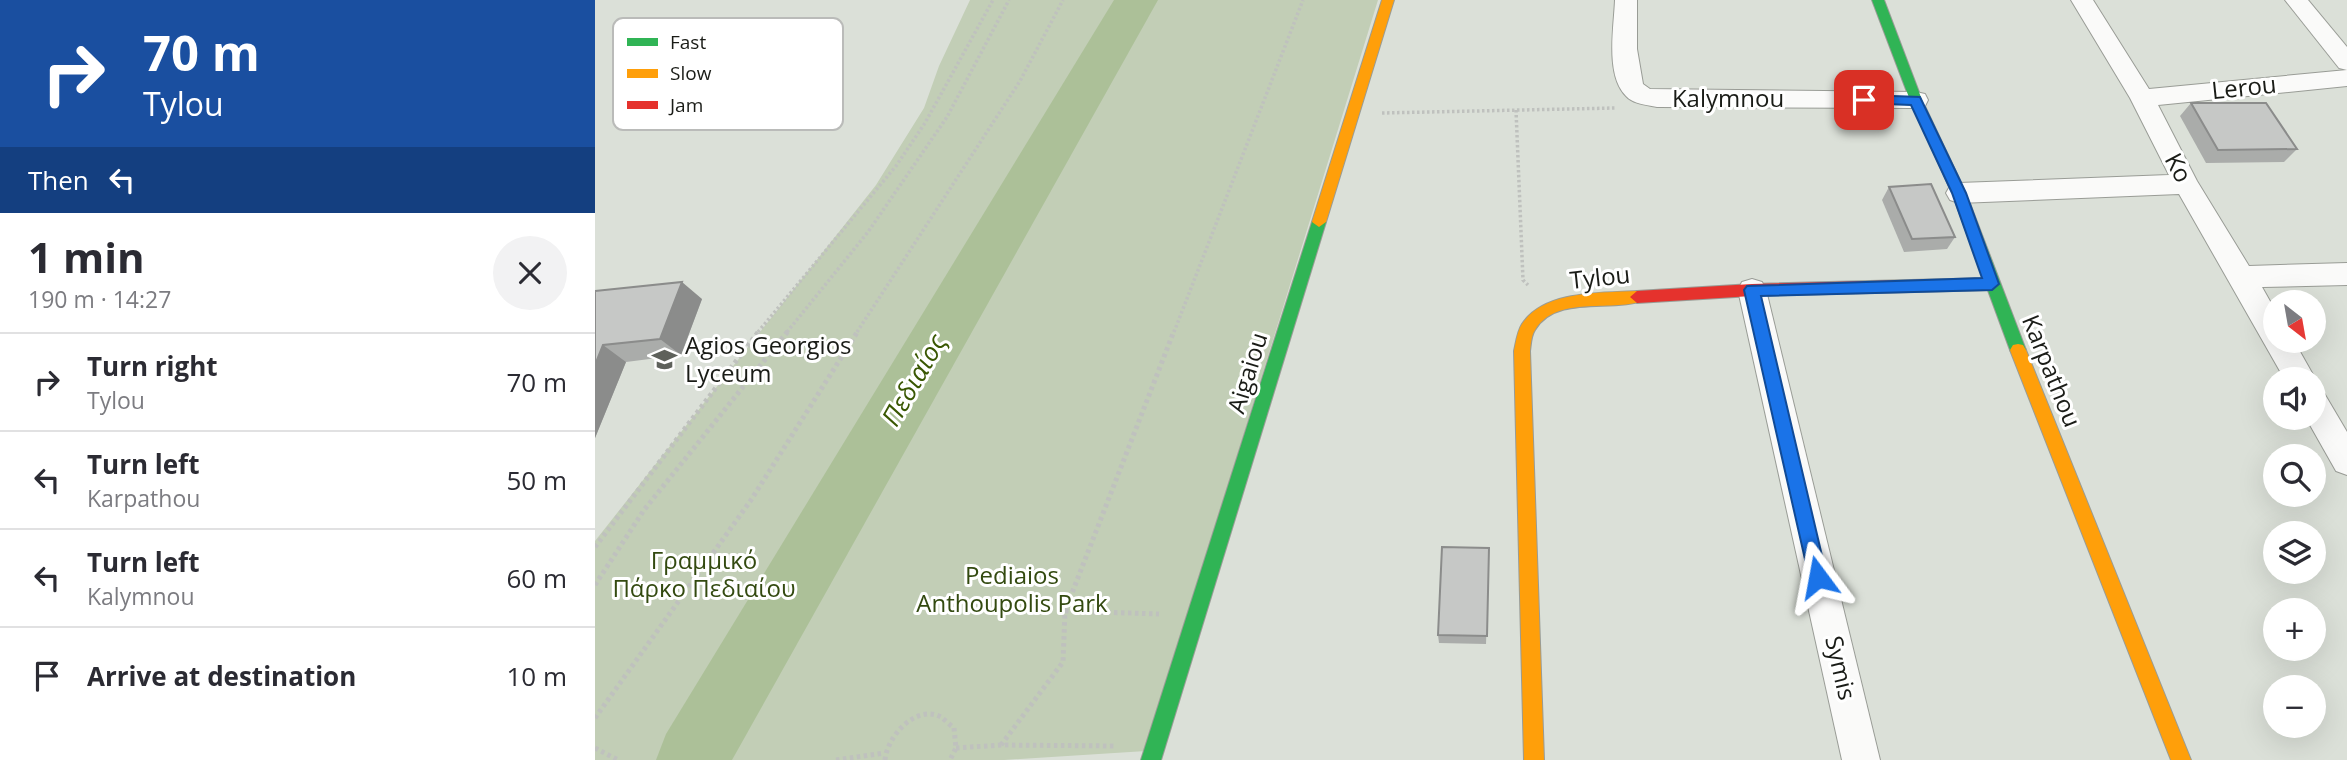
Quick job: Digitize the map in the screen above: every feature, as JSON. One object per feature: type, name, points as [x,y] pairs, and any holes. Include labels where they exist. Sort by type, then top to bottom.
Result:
[{"type":"street","name":"Aigaiou","points":[[1153,753],[1388,0]]},
{"type":"street","name":"Kalymnou","points":[[1626,0],[1627,77],[1636,92],[1644,96],[1657,99],[1916,100]]},
{"type":"street","name":"Karpathou","points":[[1878,0],[1916,100],[1959,193],[1992,284],[2181,760]]},
{"type":"street","name":"Ko","points":[[2082,0],[2142,98],[2186,184],[2263,314]]},
{"type":"street","points":[[2296,0],[2347,62]]},
{"type":"street","name":"Lerou","points":[[2142,98],[2347,78]]},
{"type":"street","points":[[1959,193],[2186,184]]},
{"type":"street","points":[[2242,277],[2347,274]]},
{"type":"street","name":"Tylou","points":[[1534,760],[1522,351],[1528,327],[1550,309],[1581,300],[1752,290],[1992,284]]},
{"type":"street","name":"Symis","points":[[1752,290],[1861,760]]},
{"type":"street","points":[[2326,425],[2347,461]]},
{"type":"path","points":[[595,547],[749,343],[896,166],[925,123],[993,0]]},
{"type":"path","points":[[595,585],[644,510],[868,232],[947,117],[1009,0]]},
{"type":"path","points":[[595,718],[751,500],[943,195],[1020,81],[1063,0]]},
{"type":"path","points":[[1002,745],[1063,662],[1065,611],[1303,0]]},
{"type":"path","points":[[1353,114],[1623,107],[1644,96]]},
{"type":"path","points":[[1516,110],[1523,280],[1550,309]]},
{"type":"path","points":[[1065,611],[1196,616]]},
{"type":"path","points":[[836,760],[884,757],[897,731],[918,717],[939,716],[954,728],[956,748],[950,760]]},
{"type":"path","points":[[956,748],[1002,745],[1153,753]]},
{"type":"path","points":[[595,748],[618,760]]},
{"type":"green space","name":"Pediaios Anthoupolis Park","points":[[970,0],[1378,0],[1146,751],[1004,760],[595,760],[595,541],[876,185],[924,108],[939,66]]},
{"type":"building","points":[[2191,103],[2266,103],[2297,149],[2218,150]]},
{"type":"building","points":[[1931,184],[1955,237],[1912,239],[1889,187]]},
{"type":"building","points":[[682,282],[660,339],[603,345],[595,365],[595,291]]},
{"type":"building","points":[[1442,547],[1489,548],[1487,636],[1438,635]]},
{"type":"waterway","name":"Πεδιαίος","points":[[692,760],[1136,0]]},
{"type":"traffic: fast","points":[[1878,0],[1916,100],[1959,193],[2018,350]]},
{"type":"traffic: fast","points":[[1151,760],[1319,222]]},
{"type":"traffic: slow","points":[[1319,222],[1388,0]]},
{"type":"traffic: slow","points":[[1534,760],[1522,351],[1525,334],[1535,319],[1560,306],[1593,300],[1637,297]]},
{"type":"traffic: slow","points":[[2018,350],[2181,760]]},
{"type":"traffic: jam","points":[[1637,297],[1752,290],[1992,284]]},
{"type":"place","name":"Agios Georgios Lyceum","points":[[665,360]]},
{"type":"route","points":[[1818,577],[1752,290],[1992,284],[1959,193],[1916,100],[1864,100]]},
{"type":"park label","name":"Γραμμικό Πάρκο Πεδιαίου","points":[[704,575]]}]
